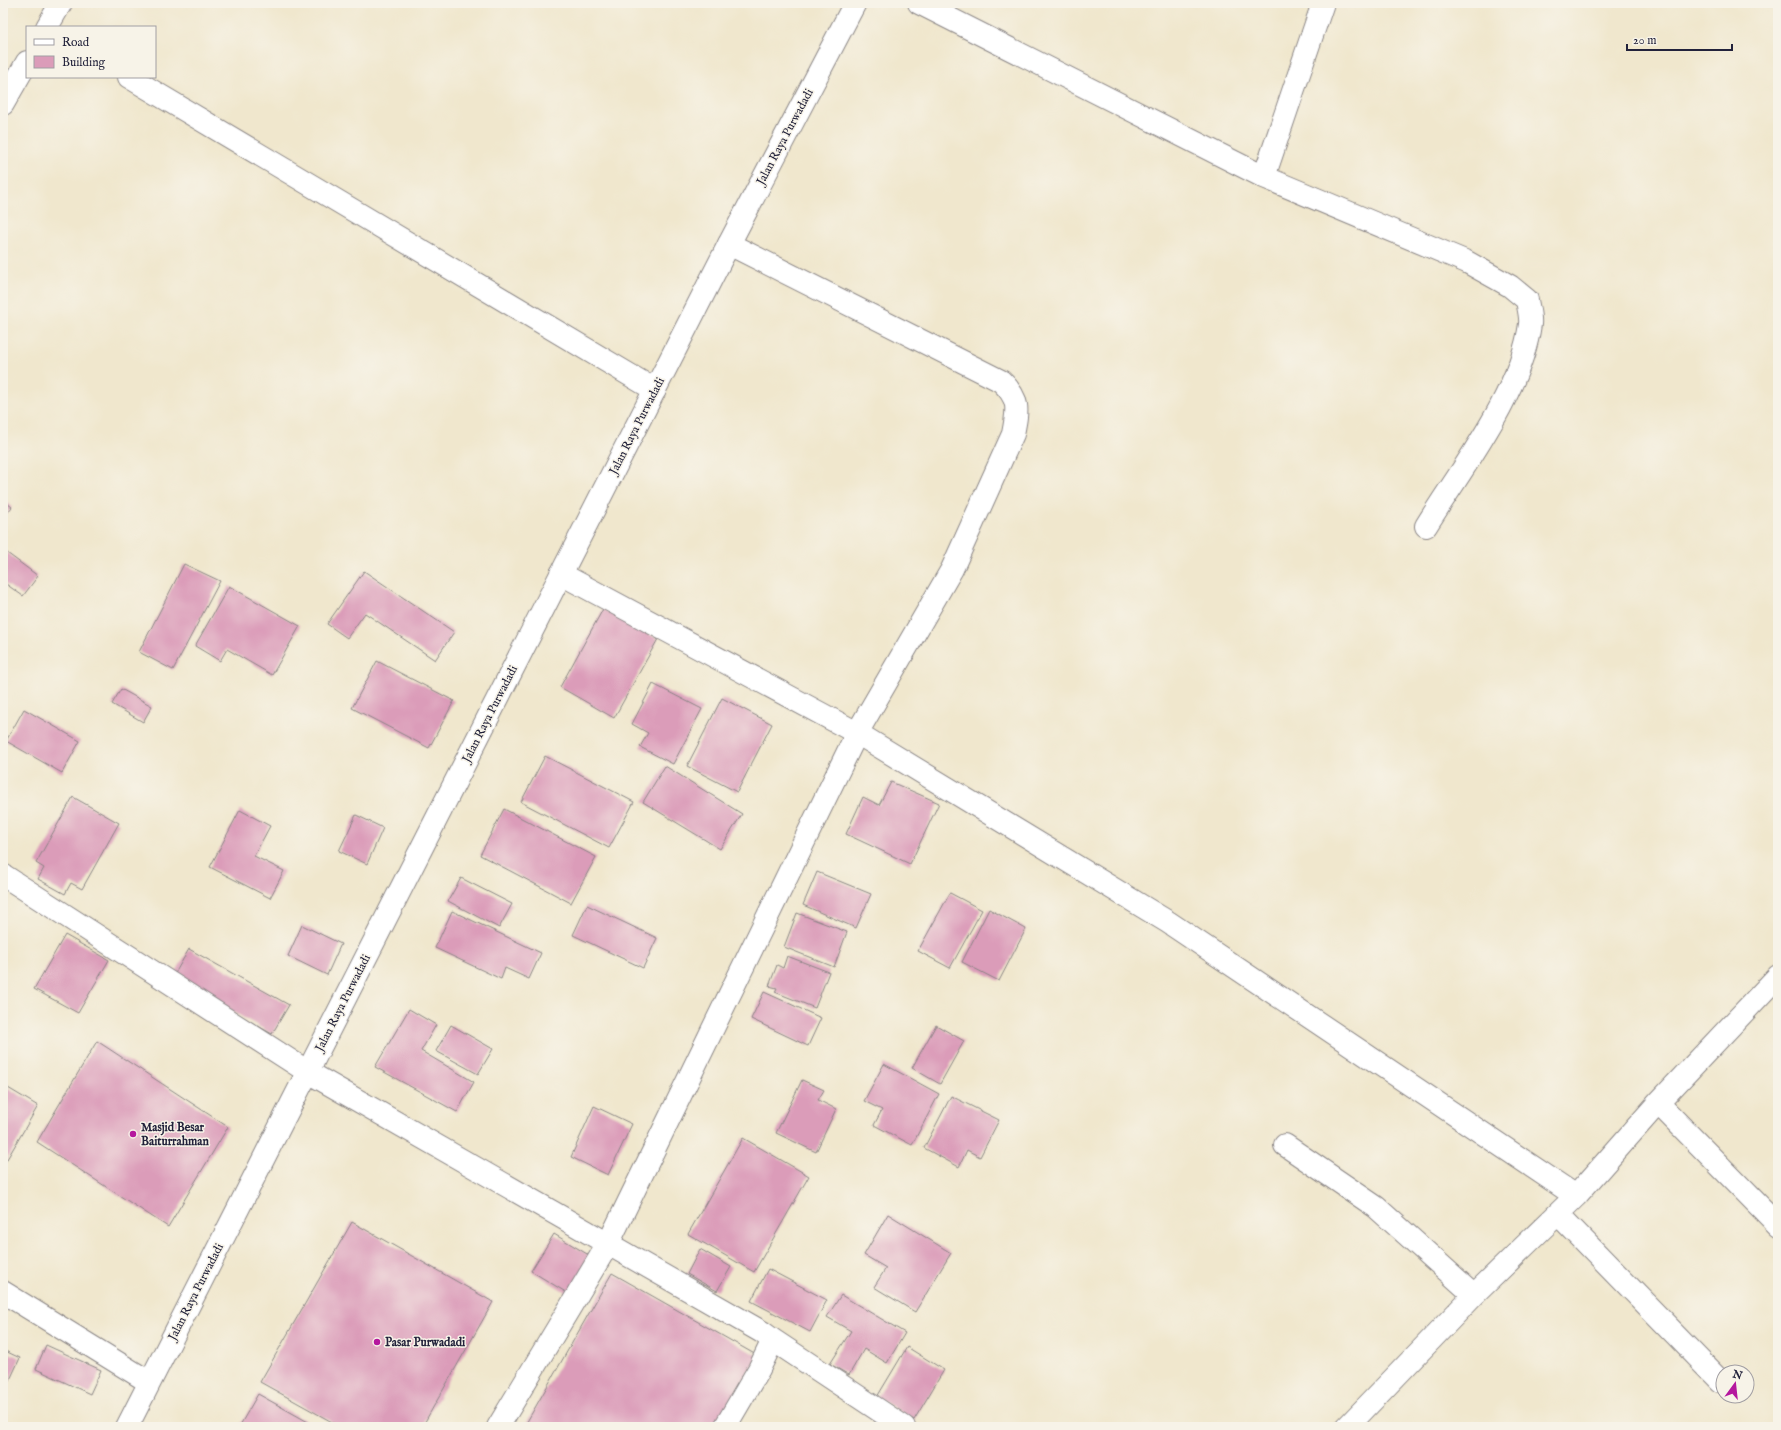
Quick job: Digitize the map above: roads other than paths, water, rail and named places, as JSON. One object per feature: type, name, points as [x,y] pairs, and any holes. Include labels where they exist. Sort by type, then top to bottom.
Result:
[{"type":"street","points":[[48,26],[61,3]]},
{"type":"street","name":"Jalan Raya Purwadadi","points":[[127,1427],[729,244],[855,3]]},
{"type":"street","points":[[919,3],[1264,177],[1467,262],[1510,286],[1527,300],[1530,322],[1522,358],[1500,407],[1426,526]]},
{"type":"street","points":[[1264,177],[1323,3]]},
{"type":"street","points":[[3,104],[26,64]]},
{"type":"street","points":[[131,78],[655,390]]},
{"type":"street","points":[[498,1427],[608,1244],[857,734],[952,569],[1012,434],[1017,412],[1012,392],[1001,381],[729,244]]},
{"type":"street","points":[[561,574],[857,734],[1168,922],[1576,1196]]},
{"type":"street","points":[[3,875],[308,1072],[762,1332],[904,1427]]},
{"type":"street","points":[[1347,1427],[1474,1295],[1576,1196],[1658,1104],[1778,976]]},
{"type":"street","points":[[1658,1104],[1778,1224]]},
{"type":"street","points":[[1285,1145],[1376,1207],[1474,1295]]},
{"type":"street","points":[[1558,1214],[1715,1375]]},
{"type":"street","points":[[3,1292],[149,1382]]},
{"type":"street","points":[[725,1427],[759,1369],[773,1340]]},
{"type":"place","name":"Masjid Besar Baiturrahman","points":[[133,1134]]},
{"type":"place","name":"Pasar Purwadadi","points":[[377,1342]]}]
